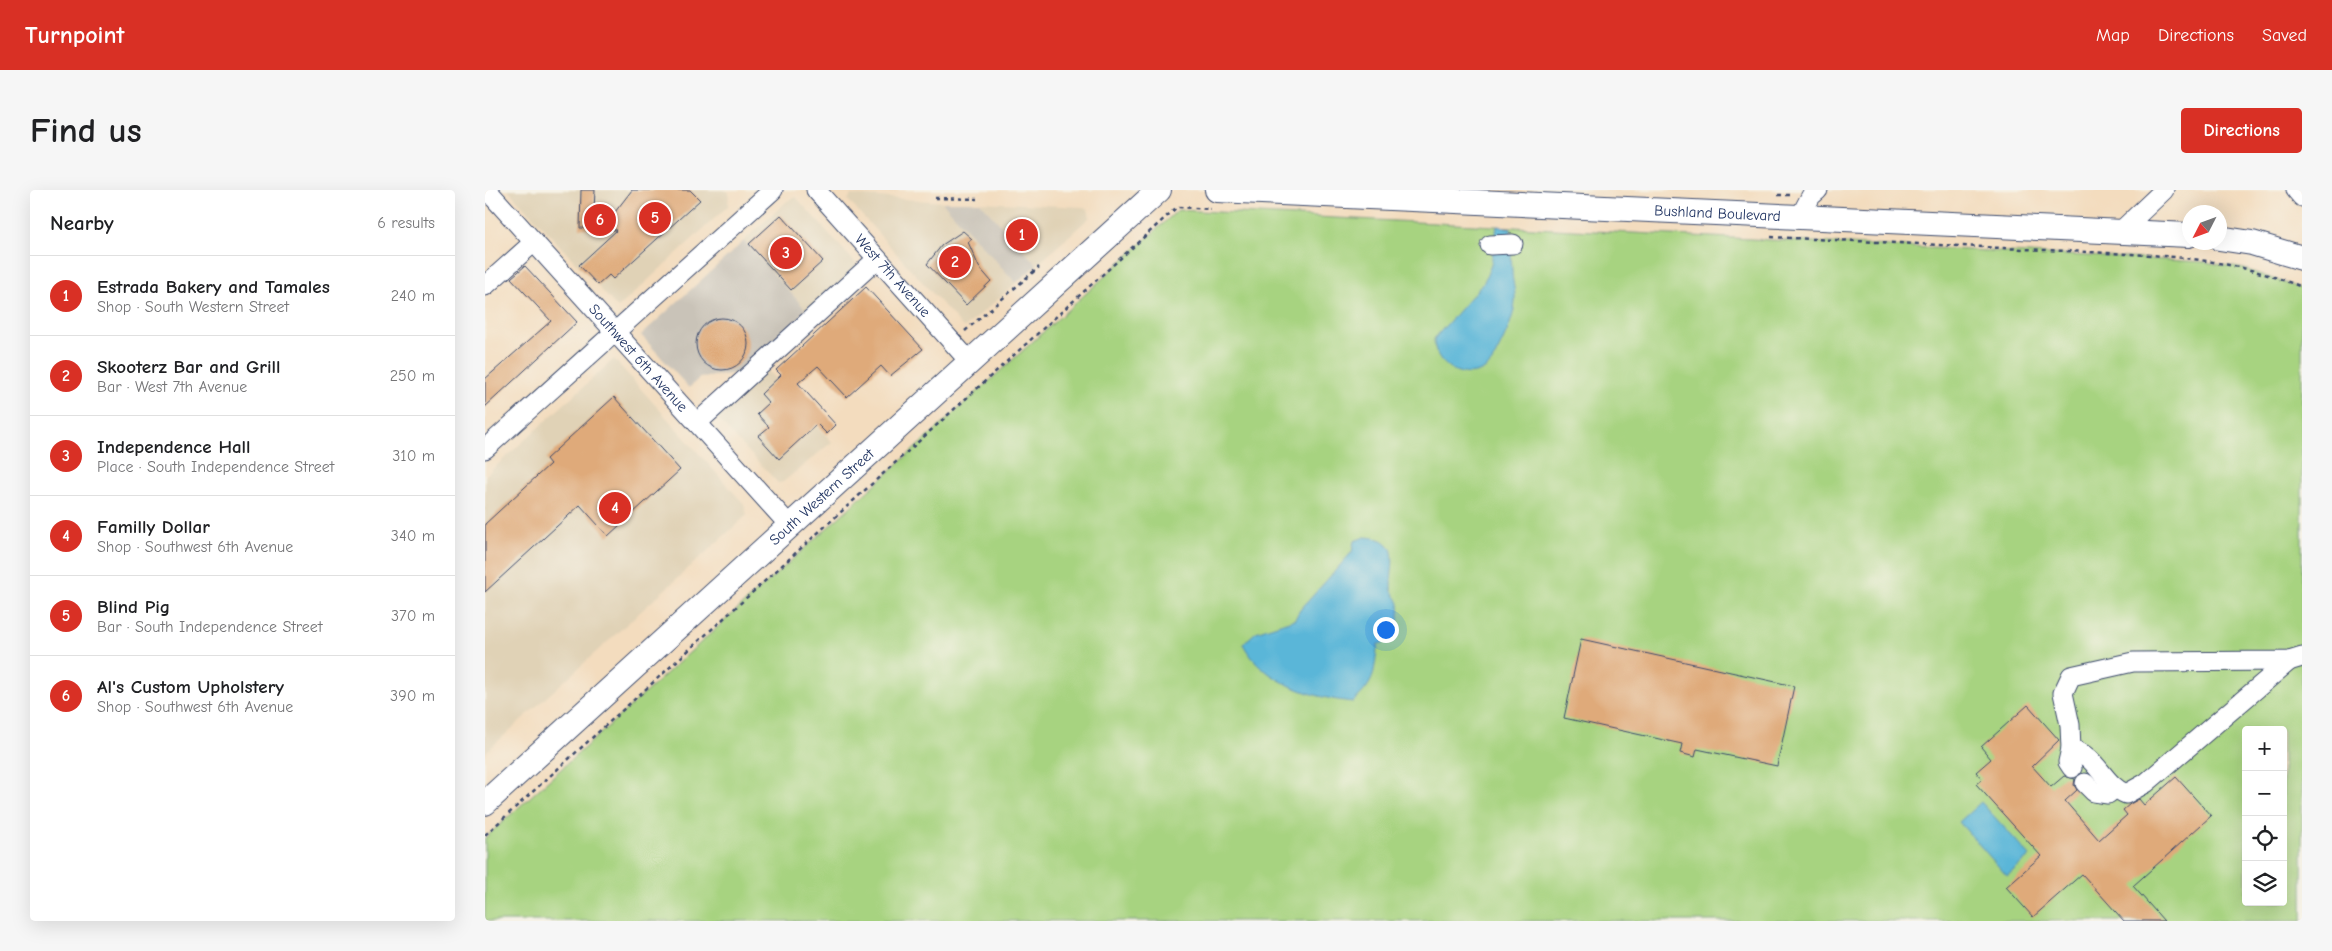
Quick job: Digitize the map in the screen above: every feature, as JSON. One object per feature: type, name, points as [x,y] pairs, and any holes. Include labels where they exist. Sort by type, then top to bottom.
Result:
[{"type":"main road","name":"South Western Street","points":[[485,804],[1159,190]]},
{"type":"main road","points":[[1558,190],[1591,207]]},
{"type":"main road","name":"Bushland Boulevard","points":[[1216,200],[1267,191],[1485,194],[1591,207],[2182,235]]},
{"type":"main road","points":[[2227,240],[2297,253]]},
{"type":"street","name":"Southwest 6th Avenue","points":[[487,190],[790,526]]},
{"type":"street","points":[[485,449],[773,190]]},
{"type":"street","name":"West 7th Avenue","points":[[816,190],[970,362]]},
{"type":"street","points":[[1800,217],[1811,196],[1818,190]]},
{"type":"street","points":[[2121,231],[2164,190]]},
{"type":"street","points":[[2296,190],[2302,197]]},
{"type":"street","points":[[485,286],[534,242]]},
{"type":"street","points":[[1490,245],[1513,244]]},
{"type":"street","points":[[697,423],[877,259]]},
{"type":"street","points":[[2072,768],[2068,762],[2071,749],[2070,726],[2063,693],[2071,676],[2133,662],[2295,659]]},
{"type":"street","points":[[2071,749],[2082,752],[2094,763],[2114,789],[2126,794],[2146,783],[2295,659]]},
{"type":"street","points":[[2085,783],[2094,792],[2108,794],[2114,789]]},
{"type":"path","points":[[935,198],[977,199]]},
{"type":"path","points":[[485,835],[1177,207],[1216,200]]},
{"type":"path","points":[[1767,236],[2184,258],[2244,266],[2302,287]]},
{"type":"path","points":[[969,329],[1039,267]]},
{"type":"shaded area","points":[[508,190],[724,190],[729,192],[728,206],[618,308]]},
{"type":"shaded area","points":[[851,195],[942,202],[1016,283],[967,326],[963,327],[848,200]]},
{"type":"shaded area","points":[[796,197],[859,267],[809,313],[744,241],[787,201]]},
{"type":"shaded area","points":[[942,202],[980,202],[1037,265],[1016,283]]},
{"type":"shaded area","points":[[980,202],[1083,207],[1088,209],[1090,217],[1037,265]]},
{"type":"shaded area","points":[[744,241],[809,313],[745,372],[699,378],[689,388],[641,335]]},
{"type":"shaded area","points":[[614,359],[744,504],[747,515],[485,753],[485,476]]},
{"type":"shaded area","points":[[767,370],[832,442],[783,482],[778,483],[716,417]]},
{"type":"green space","points":[[1178,210],[2206,262],[2245,269],[2302,289],[2302,921],[485,921],[485,838]]},
{"type":"water","points":[[1497,226],[1511,228],[1512,275],[1515,298],[1513,316],[1495,356],[1488,366],[1480,372],[1470,374],[1459,372],[1450,368],[1442,360],[1436,351],[1434,339],[1484,282],[1491,265]]},
{"type":"water","points":[[1365,537],[1385,542],[1390,547],[1393,560],[1391,589],[1398,602],[1399,616],[1392,634],[1384,642],[1378,644],[1373,676],[1361,695],[1353,702],[1321,697],[1290,686],[1263,669],[1243,644],[1256,632],[1295,619],[1300,610],[1352,552],[1354,541]]},
{"type":"water","points":[[1981,802],[2030,856],[2007,876],[1959,822]]},
{"type":"building","points":[[581,190],[595,190],[594,211],[615,212],[632,190],[690,190],[700,200],[613,279],[609,275],[598,285],[579,265],[617,230],[580,228]]},
{"type":"building","points":[[781,215],[823,261],[791,290],[749,244]]},
{"type":"building","points":[[1021,221],[1036,237],[1023,249],[1008,233]]},
{"type":"building","points":[[963,231],[972,239],[968,242],[979,267],[991,281],[966,305],[927,264],[942,245]]},
{"type":"building","points":[[525,266],[577,322],[485,407],[485,379],[551,321],[511,278]]},
{"type":"building","points":[[866,287],[923,349],[890,376],[881,366],[847,397],[818,366],[798,383],[836,425],[827,434],[817,424],[779,459],[758,436],[769,427],[757,414],[769,403],[761,394],[781,375],[776,370]]},
{"type":"building","points":[[722,318],[732,320],[740,326],[746,334],[748,344],[746,354],[740,362],[732,368],[722,370],[712,368],[704,362],[698,354],[696,344],[698,334],[704,326],[712,320]]},
{"type":"building","points":[[614,397],[680,470],[608,536],[580,505],[485,592],[485,524],[550,464],[546,459]]},
{"type":"building","points":[[1581,639],[1794,686],[1777,766],[1697,749],[1695,757],[1680,753],[1682,744],[1564,718]]},
{"type":"building","points":[[2028,705],[2059,740],[2032,766],[2051,787],[2064,776],[2075,779],[2074,785],[2077,790],[2065,801],[2099,840],[2127,815],[2123,810],[2130,804],[2139,799],[2144,805],[2176,777],[2211,816],[2133,886],[2164,921],[2124,921],[2082,874],[2033,917],[2006,887],[2041,856],[1976,784],[1982,779],[1976,772],[1991,759],[1981,747]]},
{"type":"place","name":"Blind Pig","points":[[655,218]]},
{"type":"place","name":"Al's Custom Upholstery","points":[[600,220]]},
{"type":"place","name":"Estrada Bakery and Tamales","points":[[1022,235]]},
{"type":"place","name":"Independence Hall","points":[[786,253]]},
{"type":"place","name":"Skooterz Bar and Grill","points":[[955,262]]},
{"type":"place","name":"Familly Dollar","points":[[615,508]]}]
